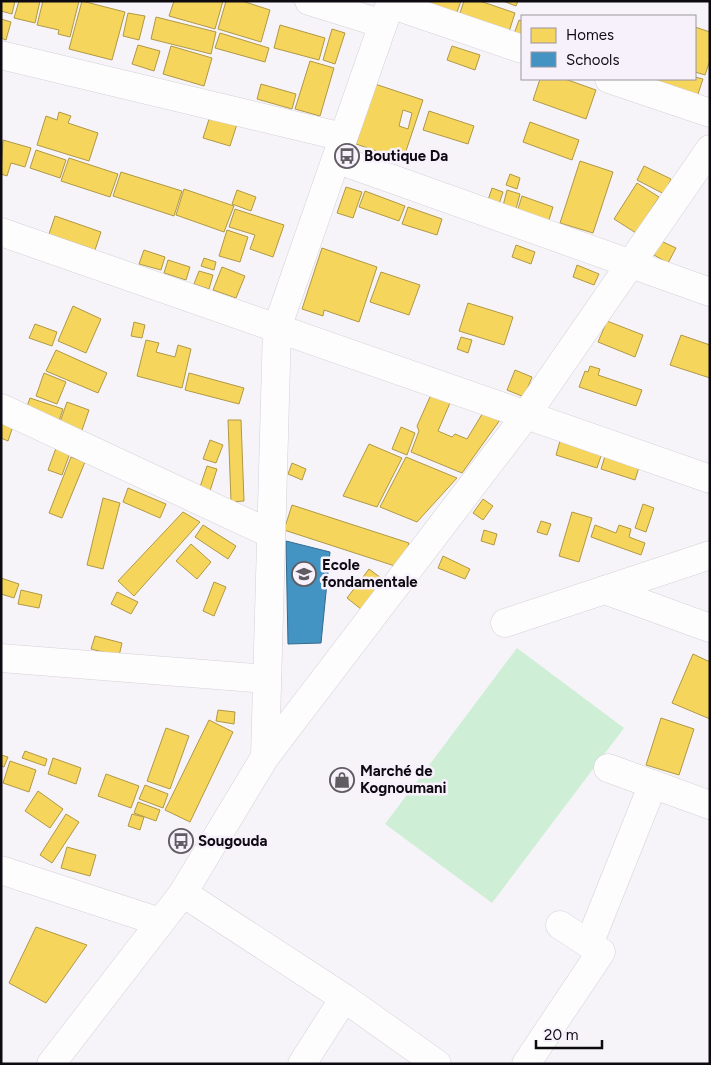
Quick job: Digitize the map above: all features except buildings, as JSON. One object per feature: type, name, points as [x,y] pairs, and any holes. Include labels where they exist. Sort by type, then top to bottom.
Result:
[{"type":"street","points":[[308,1],[388,10],[521,49]]},
{"type":"street","points":[[265,757],[277,328],[388,10]]},
{"type":"street","points":[[1,55],[339,148],[630,263],[710,292]]},
{"type":"street","points":[[612,80],[710,113]]},
{"type":"street","points":[[51,1064],[183,893],[265,757],[526,415],[710,148]]},
{"type":"street","points":[[1,232],[710,479]]},
{"type":"street","points":[[1,408],[271,534]]},
{"type":"street","points":[[505,623],[710,555]]},
{"type":"street","points":[[605,590],[710,628]]},
{"type":"street","points":[[1,658],[267,679]]},
{"type":"street","points":[[608,768],[710,805]]},
{"type":"street","points":[[589,944],[652,784]]},
{"type":"street","points":[[1,870],[160,922]]},
{"type":"street","points":[[183,893],[344,998],[437,1064]]},
{"type":"street","points":[[526,1064],[601,952],[560,925]]},
{"type":"street","points":[[302,1064],[344,998]]},
{"type":"green space","points":[[517,648],[624,728],[492,903],[385,824]]},
{"type":"place","name":"Boutique Da","points":[[347,156]]},
{"type":"place","name":"Ecole fondamentale","points":[[304,574]]},
{"type":"place","name":"Marché de Kognoumani","points":[[342,780]]},
{"type":"place","name":"Sougouda","points":[[181,841]]}]
